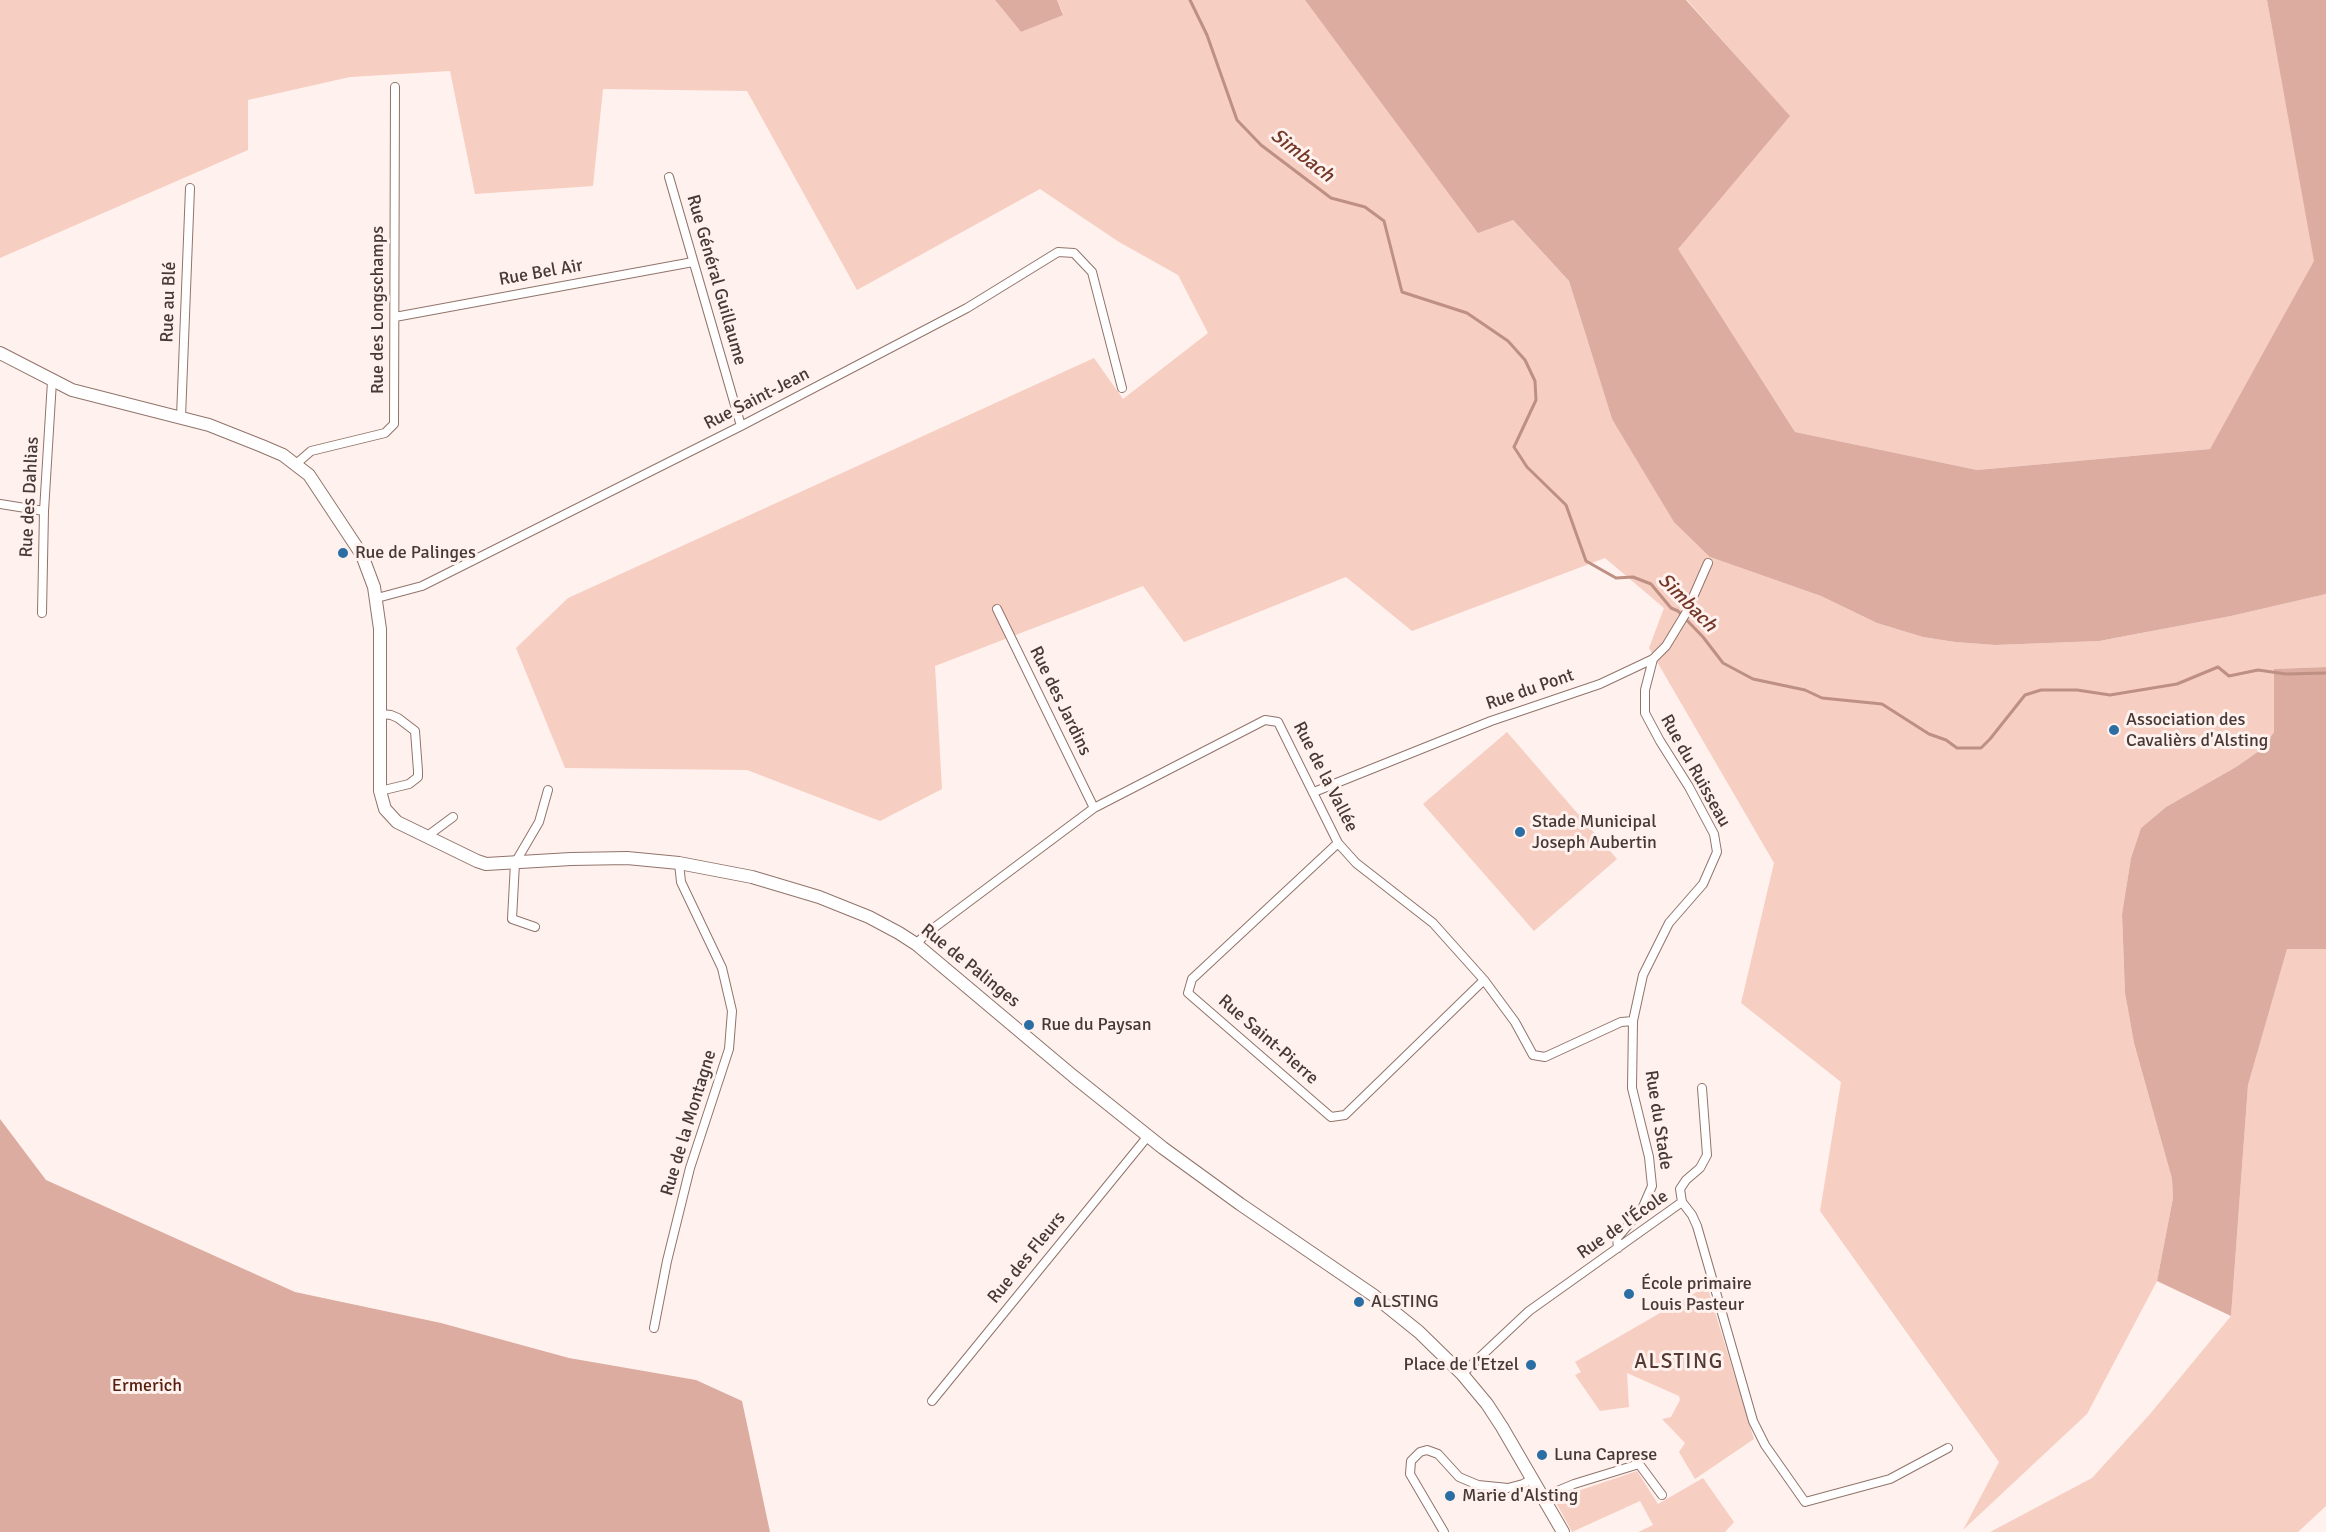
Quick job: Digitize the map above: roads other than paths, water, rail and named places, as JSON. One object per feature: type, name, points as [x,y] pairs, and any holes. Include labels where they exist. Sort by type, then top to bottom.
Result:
[{"type":"main road","name":"Rue de Palinges","points":[[0,353],[52,381],[81,393],[209,425],[261,446],[296,464],[320,488],[362,555],[377,598],[380,629],[380,791],[389,816],[426,837],[477,861],[496,864],[627,858],[679,863],[752,877],[796,889],[877,921],[916,944],[1148,1136],[1240,1204],[1373,1295],[1419,1332],[1462,1374],[1502,1427],[1563,1532]]},
{"type":"street","name":"Rue des Longschamps","points":[[296,464],[310,451],[385,433],[394,423],[395,87]]},
{"type":"street","name":"Rue Général Guillaume","points":[[669,177],[741,426]]},
{"type":"street","name":"Rue au Blé","points":[[181,417],[190,188]]},
{"type":"street","name":"Rue Saint-Jean","points":[[377,598],[422,586],[741,426],[966,308],[1058,252],[1074,253],[1092,272],[1122,388]]},
{"type":"street","name":"Rue Bel Air","points":[[394,317],[693,262]]},
{"type":"street","name":"Rue des Dahlias","points":[[42,613],[44,511],[52,381]]},
{"type":"street","points":[[0,504],[44,511]]},
{"type":"street","name":"Rue du Pont","points":[[1314,792],[1491,720],[1600,684],[1653,659],[1666,646],[1684,617],[1708,563]]},
{"type":"street","name":"Rue des Jardins","points":[[997,609],[1094,808]]},
{"type":"street","name":"Rue du Ruisseau","points":[[1633,1021],[1643,975],[1669,923],[1703,884],[1717,852],[1714,834],[1645,712],[1645,690],[1653,659]]},
{"type":"street","points":[[380,791],[409,784],[418,777],[415,731],[398,718],[381,714]]},
{"type":"street","name":"Rue de la Vallée","points":[[916,944],[927,933],[1094,808],[1265,720],[1278,722],[1338,843],[1356,864],[1432,923],[1484,980],[1515,1022],[1533,1055],[1545,1057],[1621,1022],[1633,1021]]},
{"type":"street","points":[[535,927],[512,919],[515,863],[538,822],[548,790]]},
{"type":"street","points":[[426,837],[453,818]]},
{"type":"street","name":"Rue Saint-Pierre","points":[[1338,843],[1192,979],[1188,993],[1331,1117],[1345,1115],[1484,980]]},
{"type":"street","name":"Rue de la Montagne","points":[[654,1328],[667,1261],[690,1168],[729,1049],[732,1011],[722,968],[681,882],[679,863]]},
{"type":"street","name":"Rue du Stade","points":[[1618,1248],[1617,1238],[1642,1209],[1652,1186],[1649,1157],[1632,1088],[1633,1021]]},
{"type":"street","points":[[1682,1202],[1680,1190],[1686,1180],[1700,1168],[1707,1155],[1702,1088]]},
{"type":"street","name":"Rue des Fleurs","points":[[932,1401],[1148,1136]]},
{"type":"street","name":"Rue de l'École","points":[[1462,1374],[1529,1311],[1682,1202],[1697,1226],[1759,1435],[1805,1502],[1890,1479],[1948,1448]]},
{"type":"street","points":[[1444,1532],[1410,1474],[1411,1461],[1420,1452],[1427,1450],[1438,1454],[1459,1476],[1478,1485],[1508,1488],[1532,1479]]},
{"type":"street","points":[[1543,1497],[1574,1484],[1639,1464],[1662,1495]]},
{"type":"waterway","name":"Simbach","points":[[1190,0],[1207,35],[1237,120],[1261,145],[1331,198],[1365,207],[1384,221],[1402,292],[1467,313],[1508,341],[1525,360],[1535,381],[1536,400],[1514,447],[1527,467],[1566,505],[1586,561],[1616,578],[1633,577],[1651,584],[1671,608],[1678,611],[1703,637],[1723,663],[1753,679],[1805,690],[1822,698],[1882,704],[1929,734],[1946,740],[1957,748],[1981,748],[2025,695],[2041,690],[2077,690],[2110,695],[2177,684],[2218,667],[2229,676],[2258,670],[2286,674],[2326,673]]},
{"type":"place","name":"Rue de Palinges","points":[[343,553]]},
{"type":"place","name":"Association des Cavalièrs d'Alsting","points":[[2114,730]]},
{"type":"place","name":"Stade Municipal Joseph Aubertin","points":[[1520,832]]},
{"type":"place","name":"Rue du Paysan","points":[[1029,1025]]},
{"type":"place","name":"École primaire Louis Pasteur","points":[[1629,1294]]},
{"type":"place","name":"ALSTING","points":[[1359,1302]]},
{"type":"place","name":"Place de l'Etzel","points":[[1531,1365]]},
{"type":"place","name":"Luna Caprese","points":[[1542,1455]]},
{"type":"place","name":"Marie d'Alsting","points":[[1450,1496]]},
{"type":"district","name":"ALSTING","points":[[1679,1362]]},
{"type":"park label","name":"Ermerich","points":[[147,1386]]}]
